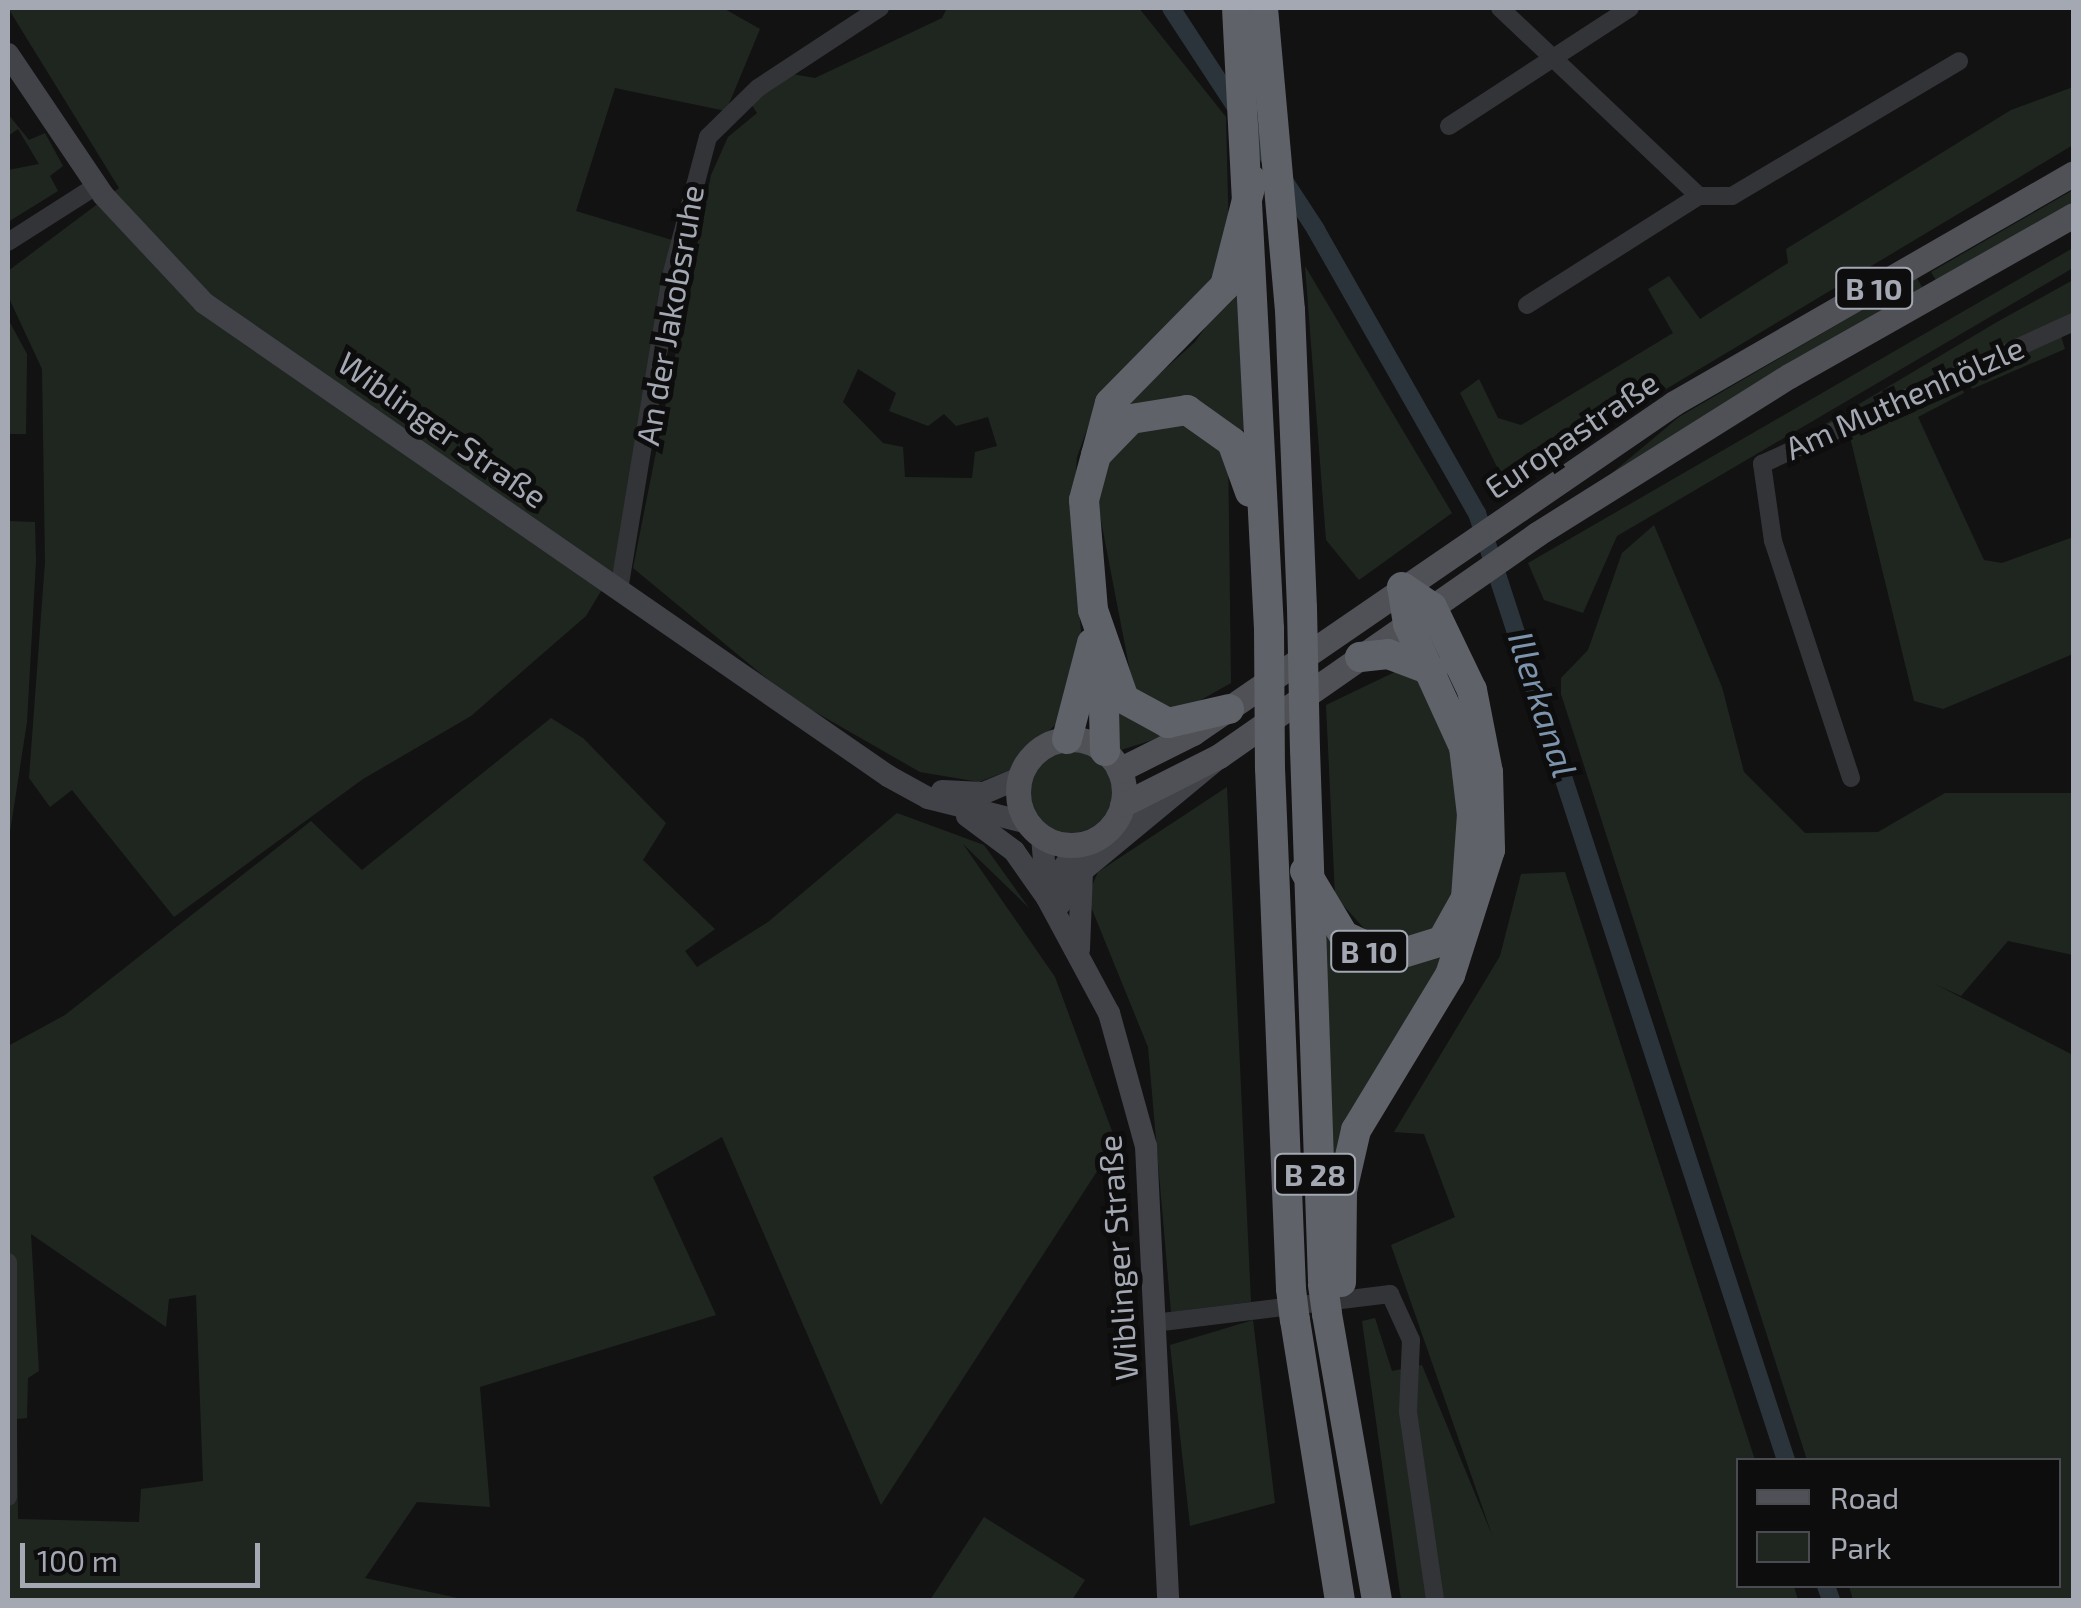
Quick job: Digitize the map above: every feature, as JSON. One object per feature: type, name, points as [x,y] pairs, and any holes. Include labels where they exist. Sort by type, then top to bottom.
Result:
[{"type":"highway","name":"B 10","points":[[1246,10],[1272,70],[1285,246],[1302,608],[1305,871],[1330,920],[1364,949],[1405,958],[1450,931],[1468,886],[1472,815],[1464,747],[1433,671],[1420,615]]},
{"type":"highway","name":"B 10","points":[[1246,10],[1274,871]]},
{"type":"highway","name":"B 10","points":[[1067,739],[1089,679],[1092,610],[1088,469],[1110,403],[1225,286],[1252,180]]},
{"type":"highway","points":[[1088,469],[1130,419],[1167,408],[1198,414],[1239,453],[1264,543]]},
{"type":"highway","points":[[1377,1600],[1339,1400],[1334,1298],[1346,1160],[1367,1105],[1426,1016],[1475,916],[1490,850],[1488,772],[1472,690],[1402,587]]},
{"type":"highway","points":[[1092,610],[1102,656],[1112,761]]},
{"type":"highway","points":[[1360,656],[1388,654],[1433,671]]},
{"type":"highway","points":[[1102,656],[1124,699],[1149,720],[1230,709]]},
{"type":"highway","name":"B 28","points":[[1274,871],[1291,1289],[1340,1600]]},
{"type":"highway","name":"B 28","points":[[1305,871],[1334,1298]]},
{"type":"main road","name":"Wiblinger Straße","points":[[8,54],[96,186],[204,303],[909,787],[947,804],[1035,829],[1047,898],[1109,1013],[1139,1106],[1168,1600]]},
{"type":"main road","name":"Europastraße","points":[[1112,761],[1230,709],[1674,403],[2074,173]]},
{"type":"main road","name":"Europastraße","points":[[1122,806],[1219,756],[1537,534],[1789,376],[2074,215]]},
{"type":"main road","points":[[1080,844],[1035,829],[1020,778],[1042,747],[1067,739],[1112,761],[1122,806]]},
{"type":"main road","points":[[1079,958],[1082,871],[1219,756]]},
{"type":"main road","name":"Wiblinger Straße","points":[[909,787],[967,795],[1020,778]]},
{"type":"main road","points":[[947,804],[1002,839],[1047,898]]},
{"type":"main road","name":"B 10","points":[[1080,844],[1106,831],[1122,806]]},
{"type":"main road","name":"Wiblinger Straße","points":[[1062,928],[1061,871],[1080,844]]},
{"type":"street","name":"An der Jakobsruhe","points":[[618,590],[670,276],[708,137],[790,64],[880,8]]},
{"type":"street","points":[[1500,8],[1698,196]]},
{"type":"street","points":[[1449,126],[1630,8]]},
{"type":"street","points":[[1527,305],[1698,196],[1732,196],[1958,60]]},
{"type":"street","points":[[8,242],[96,186]]},
{"type":"street","name":"Am Muthenhölzle","points":[[1851,778],[1773,541],[1762,464],[2074,322]]},
{"type":"street","points":[[8,1262],[8,1497]]},
{"type":"street","points":[[1154,1322],[1390,1294],[1411,1340],[1408,1412],[1435,1600]]},
{"type":"green space","points":[[8,8],[723,8],[760,29],[726,111],[615,88],[576,211],[672,240],[616,566],[586,616],[471,716],[363,779],[174,917],[72,790],[50,807],[29,778],[45,562],[42,369],[8,296],[8,271],[119,188]]},
{"type":"green space","points":[[947,8],[1139,8],[1226,117],[1229,240],[1219,275],[1094,410],[1077,457],[1072,527],[1082,643],[1060,720],[1010,770],[979,782],[920,772],[789,697],[633,568],[711,175],[728,137],[757,113],[749,101],[792,74],[815,78],[942,18]],"holes":[[[858,369],[896,393],[889,411],[928,426],[944,414],[956,426],[988,417],[997,446],[975,452],[972,478],[905,477],[903,447],[883,443],[843,402]]]},
{"type":"green space","points":[[2073,87],[2073,145],[1506,485],[1460,393],[1479,379],[1498,418],[1521,425],[1673,333],[1648,289],[1669,276],[1700,319],[1788,263],[1786,249],[2011,110]]},
{"type":"green space","points":[[8,114],[29,140],[45,133],[63,166],[50,176],[58,191],[8,222],[8,170],[39,164],[18,129],[8,136]]},
{"type":"green space","points":[[2073,190],[2073,204],[1937,282],[1931,272]]},
{"type":"green space","points":[[2073,248],[2073,268],[1617,536],[1583,613],[1544,600],[1528,563]]},
{"type":"green space","points":[[1305,266],[1452,513],[1359,580],[1326,540]]},
{"type":"green space","points":[[1917,278],[1922,287],[1606,478],[1679,417]]},
{"type":"green space","points":[[1239,279],[1244,430],[1119,410],[1195,342]]},
{"type":"green space","points":[[2073,280],[2073,316],[1790,445],[1997,322]]},
{"type":"green space","points":[[8,319],[27,354],[26,434],[8,434]]},
{"type":"green space","points":[[2061,336],[2065,349],[1972,389],[1967,379]]},
{"type":"green space","points":[[1960,383],[1964,393],[1918,417],[1984,560],[2002,563],[2073,537],[2073,654],[1943,709],[1914,701],[1849,433]]},
{"type":"green space","points":[[1191,421],[1228,447],[1231,683],[1176,714],[1134,692],[1096,495],[1101,466],[1141,423]]},
{"type":"green space","points":[[8,521],[35,522],[36,561],[27,722],[8,845]]},
{"type":"green space","points":[[1654,525],[1722,687],[1744,772],[1805,833],[1878,832],[1945,793],[2073,793],[2073,955],[2008,941],[1961,996],[1935,984],[2073,1055],[2073,1600],[1853,1600],[1850,1588],[2061,1588],[2061,1458],[1806,1458],[1561,694],[1561,678],[1588,650],[1622,553]]},
{"type":"green space","points":[[1399,670],[1418,681],[1454,748],[1464,869],[1432,936],[1378,944],[1335,896],[1326,705]]},
{"type":"green space","points":[[1115,697],[1184,730],[1121,750],[1113,740]]},
{"type":"green space","points":[[551,718],[583,738],[666,823],[643,860],[715,929],[685,951],[697,967],[768,922],[897,813],[984,845],[1029,908],[963,844],[1055,977],[1116,1142],[881,1505],[722,1137],[653,1177],[716,1315],[480,1387],[490,1507],[417,1502],[365,1578],[467,1600],[8,1600],[8,1046],[65,1015],[311,821],[362,870]],"holes":[[[31,1234],[166,1327],[169,1299],[196,1295],[203,1481],[141,1489],[139,1522],[18,1519],[17,1419],[27,1418],[28,1378],[39,1371]]]},
{"type":"green space","points":[[1071,749],[1087,752],[1101,761],[1110,775],[1110,807],[1101,821],[1087,830],[1071,833],[1055,830],[1041,821],[1032,807],[1029,791],[1032,775],[1041,761],[1055,752]]},
{"type":"green space","points":[[1227,787],[1251,1302],[1171,1312],[1148,1047],[1087,897],[1098,872]]},
{"type":"green space","points":[[1565,872],[1754,1458],[1736,1458],[1736,1588],[1795,1588],[1798,1600],[1401,1600],[1362,1321],[1375,1318],[1392,1371],[1422,1365],[1492,1535],[1391,1245],[1455,1217],[1424,1134],[1394,1132],[1500,956],[1521,874]]},
{"type":"green space","points":[[1322,932],[1343,944],[1454,943],[1333,1167]]},
{"type":"green space","points":[[1253,1320],[1275,1503],[1190,1526],[1170,1345]]},
{"type":"green space","points":[[984,1517],[1085,1580],[1072,1600],[930,1600]]},
{"type":"waterway","name":"Illerkanal","points":[[1171,8],[1316,230],[1477,513],[1785,1458]]},
{"type":"waterway","name":"Illerkanal","points":[[1827,1588],[1831,1600]]}]
